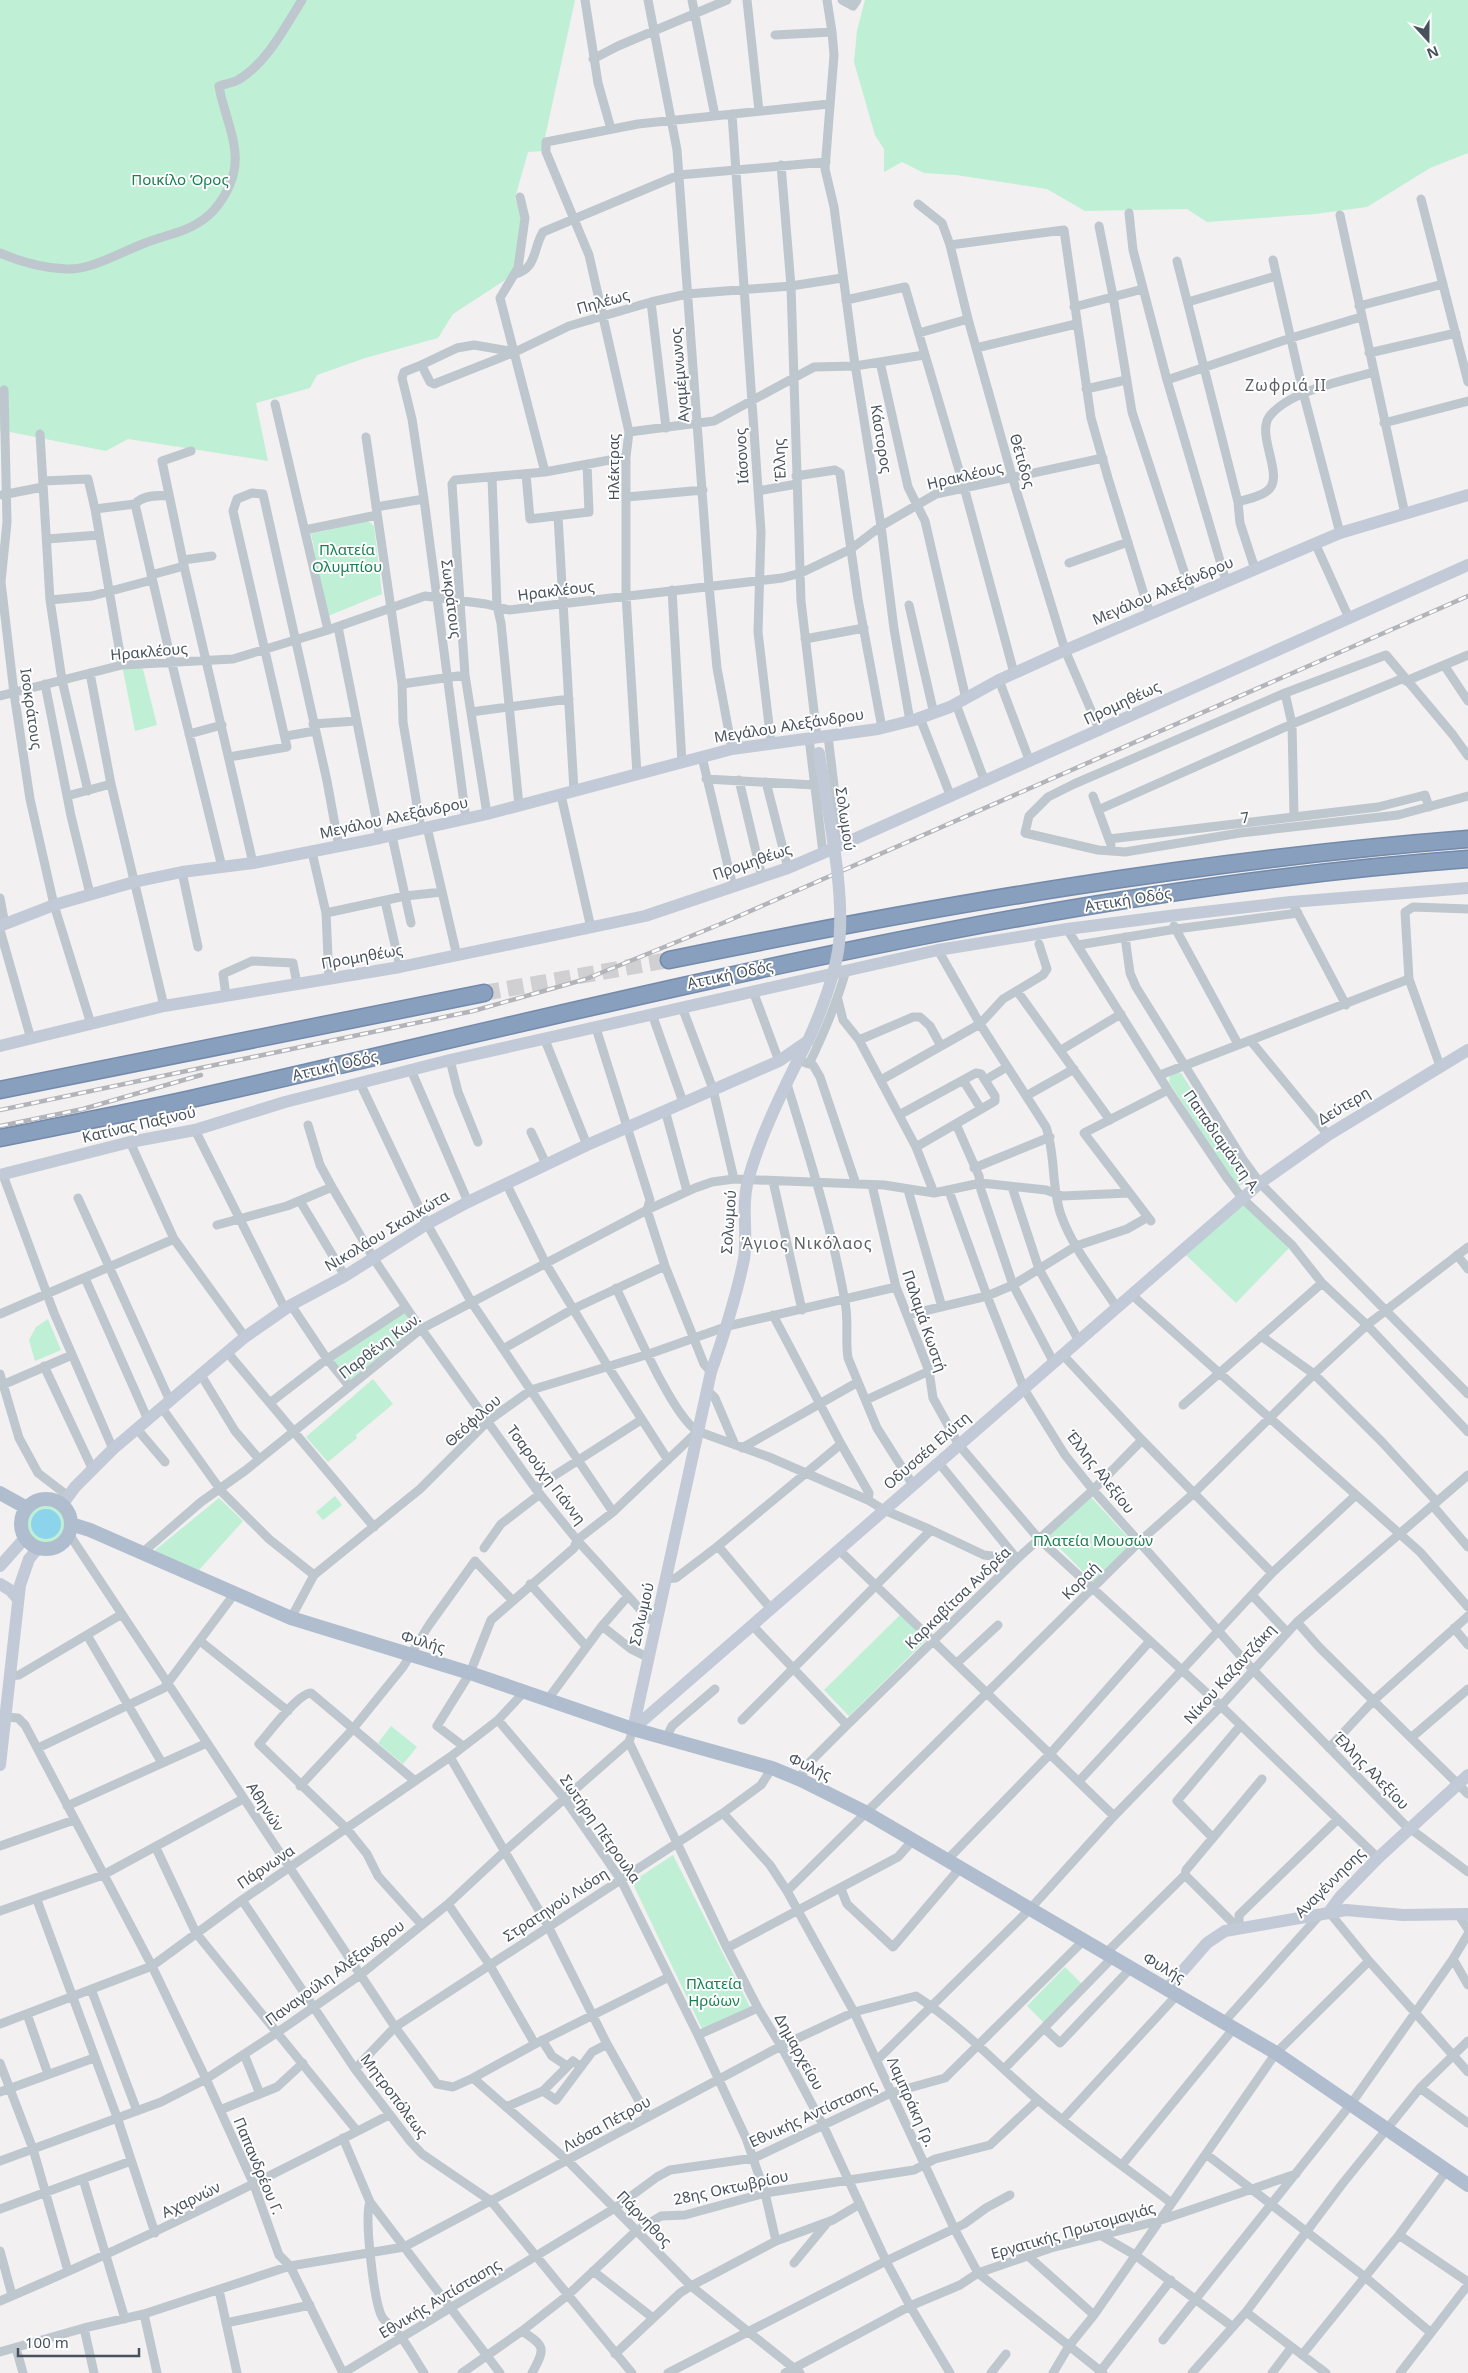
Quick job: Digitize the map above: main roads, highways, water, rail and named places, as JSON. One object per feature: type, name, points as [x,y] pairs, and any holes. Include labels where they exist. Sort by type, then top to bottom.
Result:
[{"type":"highway","name":"Αττική Οδός","points":[[669,960],[772,939],[1009,896],[1257,861],[1372,847],[1468,839]]},
{"type":"highway","name":"Αττική Οδός","points":[[0,1138],[188,1100],[657,991],[894,940],[1125,900],[1283,876],[1365,866],[1468,859]]},
{"type":"highway","points":[[0,1090],[484,992]]},
{"type":"highway","points":[[0,1142],[49,1128]]},
{"type":"main road","points":[[0,1493],[26,1508]]},
{"type":"main road","points":[[47,1499],[65,1500],[70,1529],[65,1540],[53,1548],[38,1548],[25,1538],[21,1523],[26,1508],[32,1503],[47,1499]]},
{"type":"main road","name":"Φυλής","points":[[70,1529],[90,1530],[291,1618],[548,1699],[631,1736],[666,1738],[772,1768],[801,1780],[865,1812],[1276,2053],[1467,2182]]},
{"type":"water","points":[[46,1509],[56,1514],[61,1524],[56,1534],[46,1539],[36,1534],[31,1524],[36,1514]]},
{"type":"tunnel","points":[[484,993],[669,960]]},
{"type":"railway","points":[[0,1110],[473,1011],[586,979],[723,923],[1468,596]]},
{"type":"railway","points":[[0,1126],[83,1109],[201,1075]]},
{"type":"district","name":"Ζωφριά ΙΙ","points":[[1286,385]]},
{"type":"district","name":"Άγιος Νικόλαος","points":[[807,1243]]},
{"type":"park label","name":"Ποικίλο Όρος","points":[[180,180]]},
{"type":"park label","name":"Πλατεία Ολυμπίου","points":[[347,558]]},
{"type":"park label","name":"Πλατεία Μουσών","points":[[1093,1541]]},
{"type":"park label","name":"Πλατεία Ηρώων","points":[[714,1992]]}]
